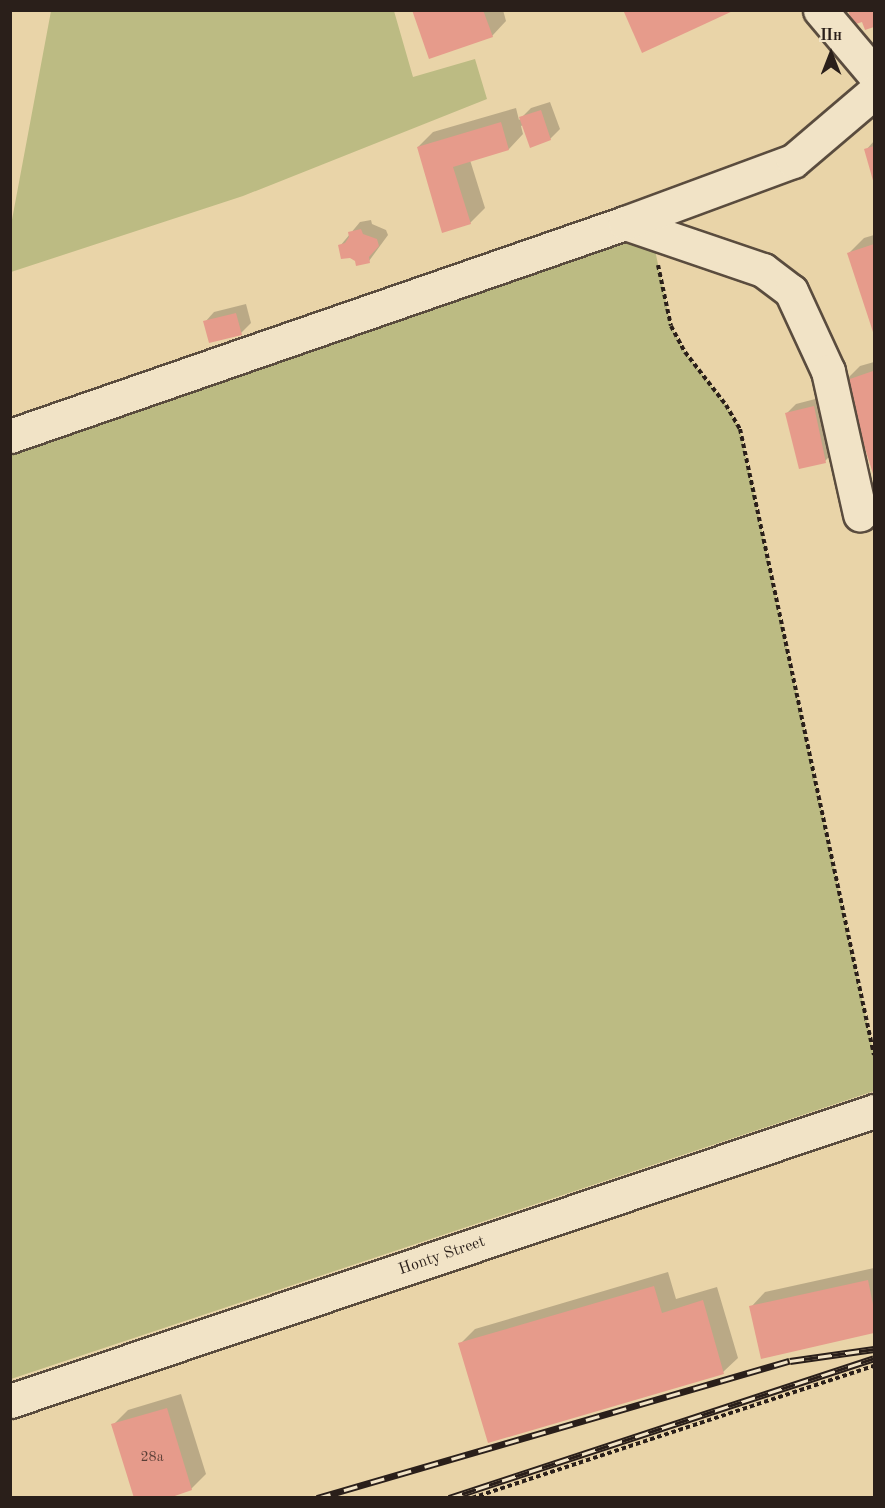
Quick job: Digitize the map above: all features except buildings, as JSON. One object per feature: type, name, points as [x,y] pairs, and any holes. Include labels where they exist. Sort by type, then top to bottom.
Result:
[{"type":"street","points":[[820,10],[874,74]]},
{"type":"street","points":[[10,436],[638,227],[793,160],[874,92]]},
{"type":"street","points":[[638,227],[763,270],[791,291],[828,371],[860,514]]},
{"type":"street","name":"Honty Street","points":[[10,1401],[874,1111]]},
{"type":"path","points":[[638,227],[671,326],[685,352],[726,405],[740,429],[874,1055]]},
{"type":"path","points":[[472,1497],[874,1366]]},
{"type":"shaded area","points":[[51,11],[394,11],[413,77],[475,59],[487,99],[243,196],[11,272],[11,225]]},
{"type":"shaded area","points":[[651,231],[671,326],[685,352],[726,405],[740,429],[874,1055],[874,1091],[11,1379],[10,434]]},
{"type":"railway","points":[[317,1498],[790,1361],[874,1349]]},
{"type":"railway","points":[[449,1498],[874,1358]]}]
